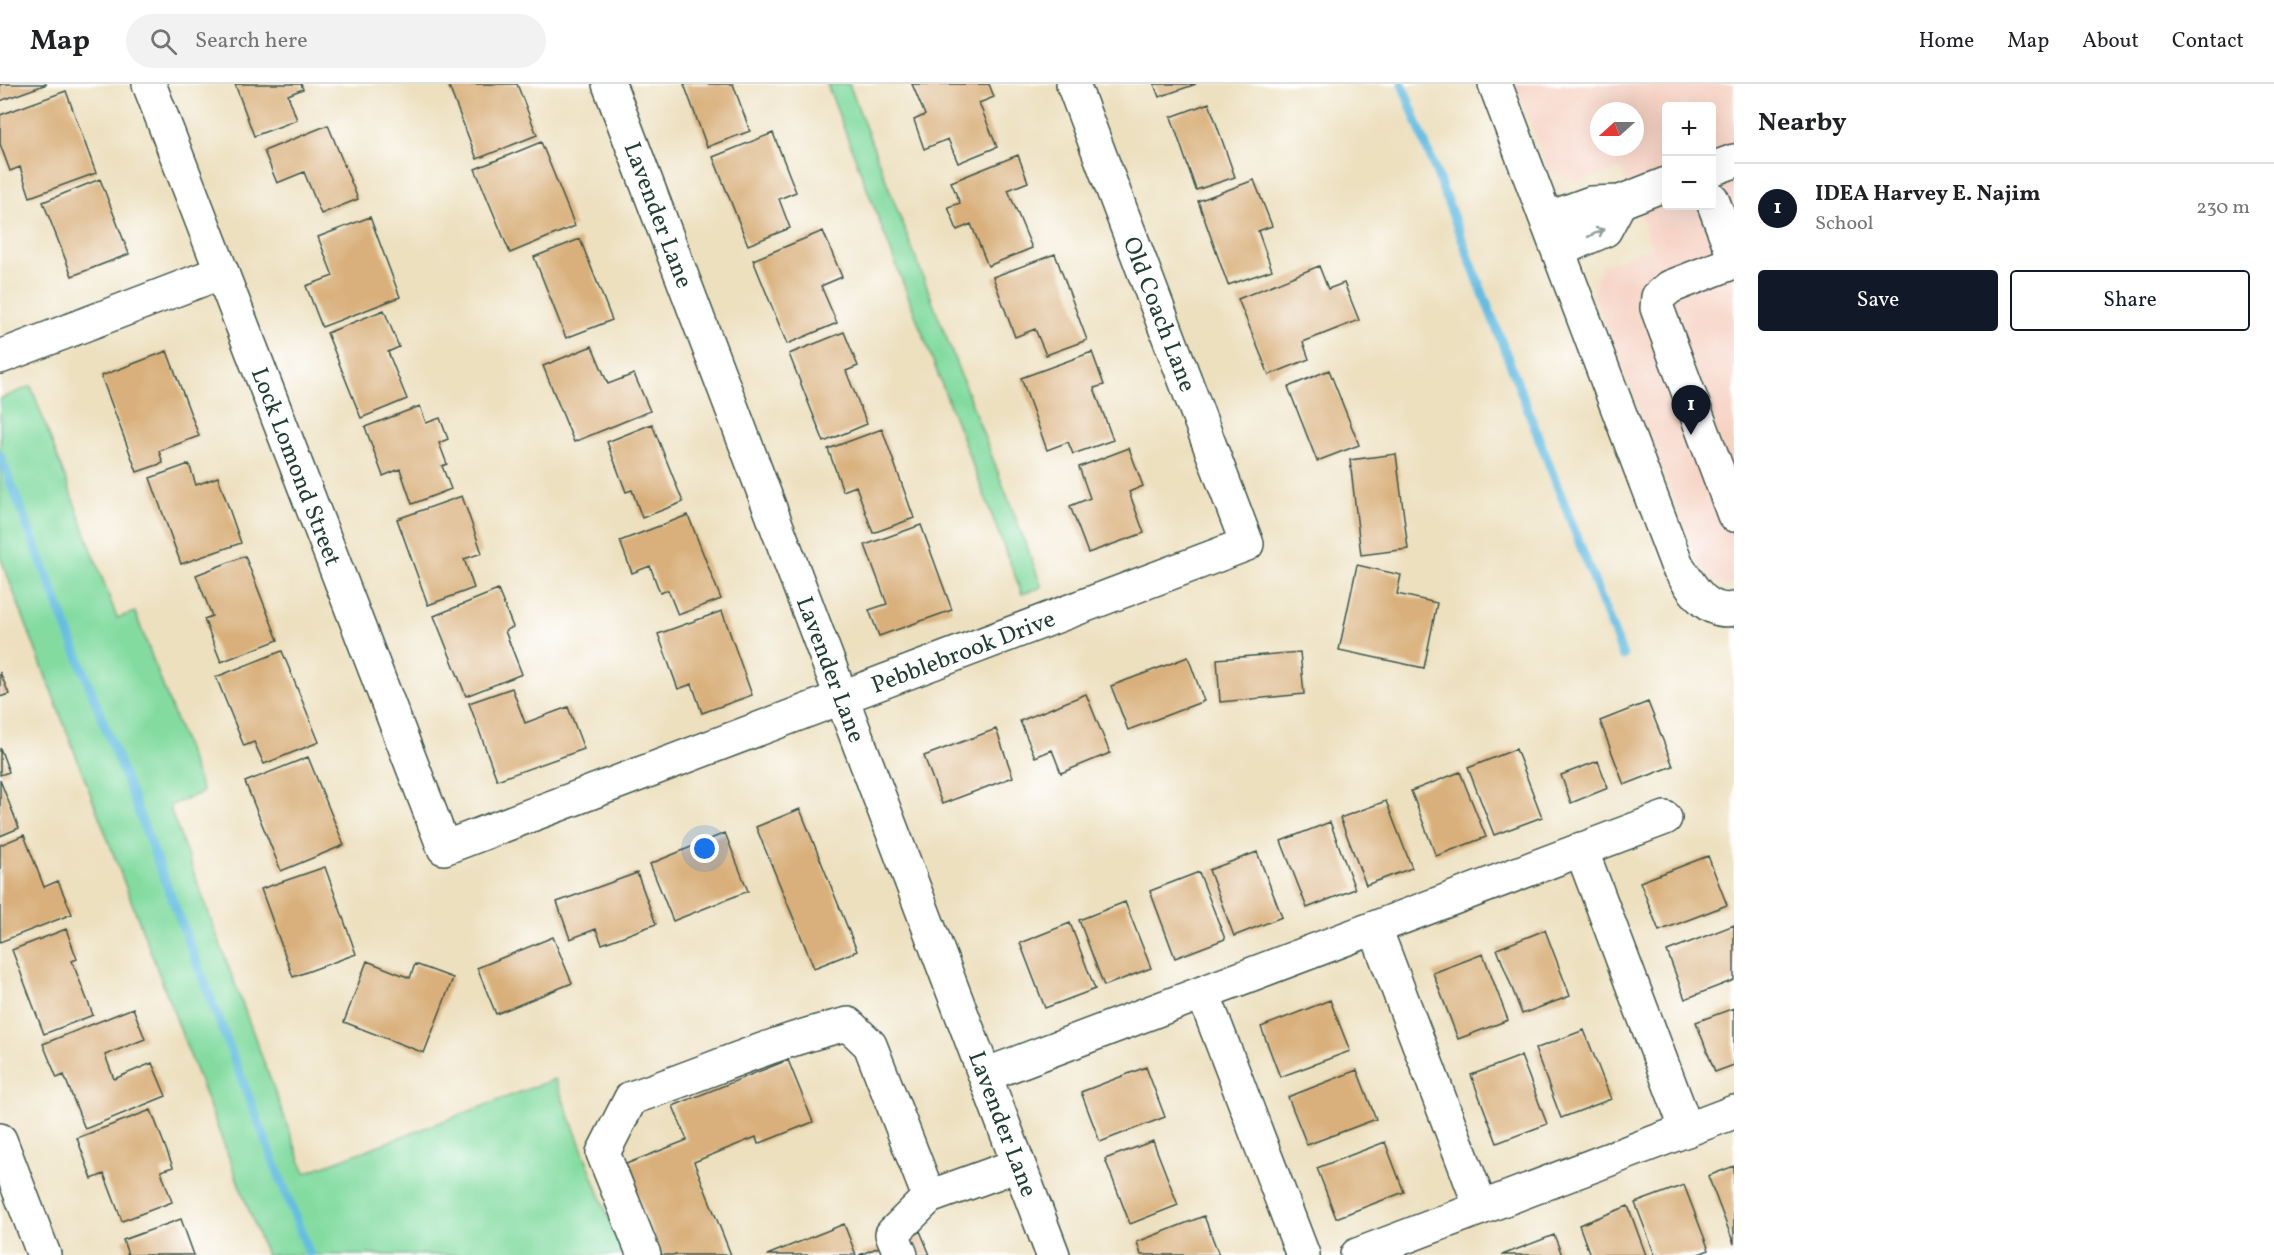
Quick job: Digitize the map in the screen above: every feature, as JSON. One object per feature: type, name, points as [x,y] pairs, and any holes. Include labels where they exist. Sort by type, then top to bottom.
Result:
[{"type":"street","name":"Lock Lomond Street","points":[[149,84],[444,848]]},
{"type":"street","name":"Lavender Lane","points":[[609,84],[985,1075],[1018,1164],[1043,1252]]},
{"type":"street","name":"Old Coach Lane","points":[[1072,84],[1247,544]]},
{"type":"street","points":[[1495,84],[1677,566],[1700,600],[1728,610],[1734,609]]},
{"type":"street","points":[[1716,168],[1734,161]]},
{"type":"street","points":[[1547,219],[1591,203],[1620,202],[1662,186]]},
{"type":"street","points":[[1559,250],[1605,230],[1620,202]]},
{"type":"street","points":[[1716,210],[1734,257]]},
{"type":"street","points":[[1734,262],[1670,287],[1658,297],[1657,308],[1734,515]]},
{"type":"street","points":[[0,357],[222,272]]},
{"type":"street","name":"Pebblebrook Drive","points":[[444,848],[1247,544]]},
{"type":"street","points":[[985,1075],[1665,818]]},
{"type":"street","points":[[1581,849],[1687,1130]]},
{"type":"street","points":[[1375,928],[1481,1208]]},
{"type":"street","points":[[1203,993],[1303,1255]]},
{"type":"street","points":[[644,1255],[603,1153],[631,1098],[701,1075],[807,1034],[848,1024],[870,1046],[929,1197]]},
{"type":"street","points":[[1357,1255],[1734,1112]]},
{"type":"street","points":[[0,1140],[44,1255]]},
{"type":"street","points":[[901,1255],[892,1234],[929,1197],[1018,1164]]},
{"type":"shaded area","points":[[1515,84],[1734,84],[1734,584],[1728,587],[1704,577],[1593,292],[1601,267],[1652,247],[1622,169],[1577,182],[1548,171]]},
{"type":"green space","points":[[827,84],[849,84],[1042,587],[1022,594]]},
{"type":"green space","points":[[31,386],[117,618],[135,612],[203,792],[169,806],[305,1173],[555,1079],[623,1255],[266,1255],[0,556],[0,399]]},
{"type":"building","points":[[0,84],[47,84],[0,101]]},
{"type":"building","points":[[235,84],[301,84],[303,89],[288,95],[297,120],[254,136]]},
{"type":"building","points":[[448,84],[517,84],[537,135],[477,159]]},
{"type":"building","points":[[684,84],[733,84],[750,131],[707,147]]},
{"type":"building","points":[[912,84],[989,84],[994,97],[979,103],[997,147],[958,163],[948,139],[924,149],[914,120],[925,115]]},
{"type":"building","points":[[1154,84],[1196,84],[1159,97]]},
{"type":"building","points":[[66,91],[96,173],[30,197],[20,167],[10,171],[0,144],[0,115]]},
{"type":"building","points":[[1209,103],[1235,177],[1196,190],[1171,117]]},
{"type":"building","points":[[328,125],[358,199],[321,214],[304,172],[277,183],[264,151]]},
{"type":"building","points":[[773,133],[796,192],[779,199],[790,228],[748,245],[713,157]]},
{"type":"building","points":[[541,142],[575,226],[510,253],[475,169]]},
{"type":"building","points":[[1018,155],[1028,182],[1008,190],[1032,248],[988,266],[971,224],[957,230],[948,207],[960,203],[951,182]]},
{"type":"building","points":[[100,179],[129,254],[72,276],[43,202]]},
{"type":"building","points":[[1254,180],[1272,226],[1258,231],[1272,270],[1228,285],[1198,201]]},
{"type":"building","points":[[370,217],[400,297],[322,327],[306,286],[333,276],[318,237]]},
{"type":"building","points":[[823,231],[842,277],[821,286],[837,323],[787,344],[753,260]]},
{"type":"building","points":[[580,239],[612,320],[566,338],[534,257]]},
{"type":"building","points":[[1055,254],[1087,340],[1046,355],[1035,329],[1015,337],[993,277]]},
{"type":"building","points":[[1319,266],[1328,289],[1344,283],[1359,320],[1303,342],[1309,359],[1269,375],[1238,299]]},
{"type":"building","points":[[384,310],[399,347],[388,352],[407,399],[361,418],[327,333]]},
{"type":"building","points":[[844,332],[858,366],[846,371],[867,424],[824,442],[789,354]]},
{"type":"building","points":[[592,346],[608,384],[634,374],[650,411],[574,442],[543,366]]},
{"type":"building","points":[[167,351],[199,436],[159,451],[163,463],[137,472],[101,376]]},
{"type":"building","points":[[1092,352],[1104,385],[1094,388],[1113,440],[1073,454],[1068,442],[1047,450],[1021,378]]},
{"type":"building","points":[[1329,370],[1359,445],[1317,461],[1288,387]]},
{"type":"building","points":[[420,406],[426,423],[440,418],[448,439],[439,443],[447,464],[442,466],[451,489],[412,504],[400,469],[383,476],[365,427]]},
{"type":"building","points":[[652,424],[683,502],[642,518],[632,490],[626,492],[607,442]]},
{"type":"building","points":[[882,429],[914,518],[873,533],[856,486],[843,491],[828,449]]},
{"type":"building","points":[[1129,448],[1143,486],[1129,492],[1144,533],[1088,553],[1070,506],[1090,498],[1079,467]]},
{"type":"building","points":[[1396,454],[1408,549],[1361,555],[1350,460]]},
{"type":"building","points":[[189,464],[196,485],[218,477],[241,543],[181,564],[150,478]]},
{"type":"building","points":[[462,496],[482,553],[464,559],[474,588],[428,605],[397,519]]},
{"type":"building","points":[[688,515],[721,599],[678,615],[668,590],[660,593],[650,566],[632,573],[620,541]]},
{"type":"building","points":[[921,525],[952,610],[879,636],[869,610],[887,604],[865,545]]},
{"type":"building","points":[[245,556],[278,640],[221,662],[204,619],[212,616],[196,575]]},
{"type":"building","points":[[1357,565],[1401,575],[1397,594],[1437,603],[1424,668],[1339,650]]},
{"type":"building","points":[[498,590],[513,627],[505,631],[522,674],[466,696],[434,616]]},
{"type":"building","points":[[722,611],[752,695],[702,713],[692,684],[678,689],[658,634]]},
{"type":"building","points":[[282,651],[319,742],[264,764],[254,742],[244,746],[216,677]]},
{"type":"building","points":[[1300,652],[1304,694],[1220,702],[1217,659]]},
{"type":"building","points":[[1188,657],[1204,701],[1128,730],[1111,686]]},
{"type":"building","points":[[0,672],[9,694],[0,697]]},
{"type":"building","points":[[512,688],[525,723],[568,707],[584,749],[497,780],[469,703]]},
{"type":"building","points":[[1086,694],[1110,753],[1061,773],[1052,750],[1035,757],[1020,721]]},
{"type":"building","points":[[1648,702],[1673,766],[1624,785],[1600,721]]},
{"type":"building","points":[[996,729],[1013,777],[942,804],[924,756]]},
{"type":"building","points":[[0,748],[9,772],[0,775]]},
{"type":"building","points":[[1516,749],[1542,817],[1494,835],[1468,768]]},
{"type":"building","points":[[308,757],[344,845],[281,871],[245,782]]},
{"type":"building","points":[[1598,761],[1608,788],[1571,803],[1561,775]]},
{"type":"building","points":[[1460,772],[1486,837],[1436,856],[1411,791]]},
{"type":"building","points":[[0,780],[19,828],[0,836]]},
{"type":"building","points":[[1386,801],[1412,868],[1366,885],[1340,818]]},
{"type":"building","points":[[800,809],[857,951],[814,968],[756,827]]},
{"type":"building","points":[[1330,822],[1355,889],[1307,908],[1281,841]]},
{"type":"building","points":[[725,833],[748,891],[673,921],[650,864]]},
{"type":"building","points":[[24,835],[44,887],[58,881],[72,914],[0,942],[0,845]]},
{"type":"building","points":[[1257,852],[1282,917],[1234,936],[1209,870]]},
{"type":"building","points":[[1708,856],[1727,905],[1659,931],[1640,882]]},
{"type":"building","points":[[325,867],[356,954],[293,977],[261,889]]},
{"type":"building","points":[[1199,872],[1225,939],[1175,958],[1150,891]]},
{"type":"building","points":[[637,873],[656,924],[602,944],[596,929],[570,939],[557,902]]},
{"type":"building","points":[[1125,902],[1151,968],[1104,986],[1079,920]]},
{"type":"building","points":[[1070,923],[1095,989],[1045,1008],[1020,943]]},
{"type":"building","points":[[1734,925],[1734,980],[1685,999],[1667,951]]},
{"type":"building","points":[[66,929],[77,959],[72,961],[93,1015],[44,1034],[12,950]]},
{"type":"building","points":[[1545,930],[1570,996],[1522,1014],[1497,949]]},
{"type":"building","points":[[553,937],[572,983],[496,1014],[477,968]]},
{"type":"building","points":[[1483,954],[1508,1020],[1458,1039],[1433,973]]},
{"type":"building","points":[[367,961],[410,978],[415,964],[453,978],[424,1053],[344,1022]]},
{"type":"building","points":[[1330,1000],[1350,1051],[1280,1077],[1261,1027]]},
{"type":"building","points":[[133,1008],[145,1039],[105,1055],[114,1079],[152,1063],[166,1096],[85,1129],[64,1075],[57,1078],[43,1044]]},
{"type":"building","points":[[1734,1008],[1734,1065],[1715,1072],[1696,1022]]},
{"type":"building","points":[[1584,1030],[1611,1099],[1561,1118],[1535,1049]]},
{"type":"building","points":[[1521,1056],[1547,1124],[1497,1143],[1471,1075]]},
{"type":"building","points":[[788,1060],[813,1122],[758,1144],[756,1137],[694,1162],[731,1255],[662,1255],[626,1164],[687,1140],[673,1106]]},
{"type":"building","points":[[1146,1067],[1165,1117],[1100,1142],[1081,1092]]},
{"type":"building","points":[[1357,1070],[1376,1119],[1307,1145],[1288,1097]]},
{"type":"building","points":[[151,1110],[173,1167],[161,1171],[172,1202],[122,1221],[104,1174],[92,1179],[77,1138]]},
{"type":"building","points":[[1153,1141],[1178,1205],[1130,1224],[1105,1159]]},
{"type":"building","points":[[1385,1142],[1404,1192],[1336,1218],[1317,1168]]},
{"type":"building","points":[[1734,1166],[1734,1244],[1708,1176]]},
{"type":"building","points":[[1684,1185],[1709,1250],[1696,1255],[1655,1255],[1635,1203]]},
{"type":"building","points":[[1628,1206],[1646,1255],[1590,1255],[1579,1225]]},
{"type":"building","points":[[1204,1216],[1219,1255],[1141,1255],[1137,1242]]},
{"type":"building","points":[[181,1219],[194,1255],[128,1255],[123,1240]]},
{"type":"building","points":[[844,1224],[856,1255],[767,1255]]},
{"type":"building","points":[[920,1231],[930,1255],[859,1255]]},
{"type":"building","points":[[1554,1235],[1562,1255],[1502,1255]]},
{"type":"waterway","points":[[1402,84],[1623,656]]},
{"type":"waterway","points":[[0,455],[310,1255]]},
{"type":"place","name":"IDEA Harvey E. Najim","points":[[1691,435]]}]
